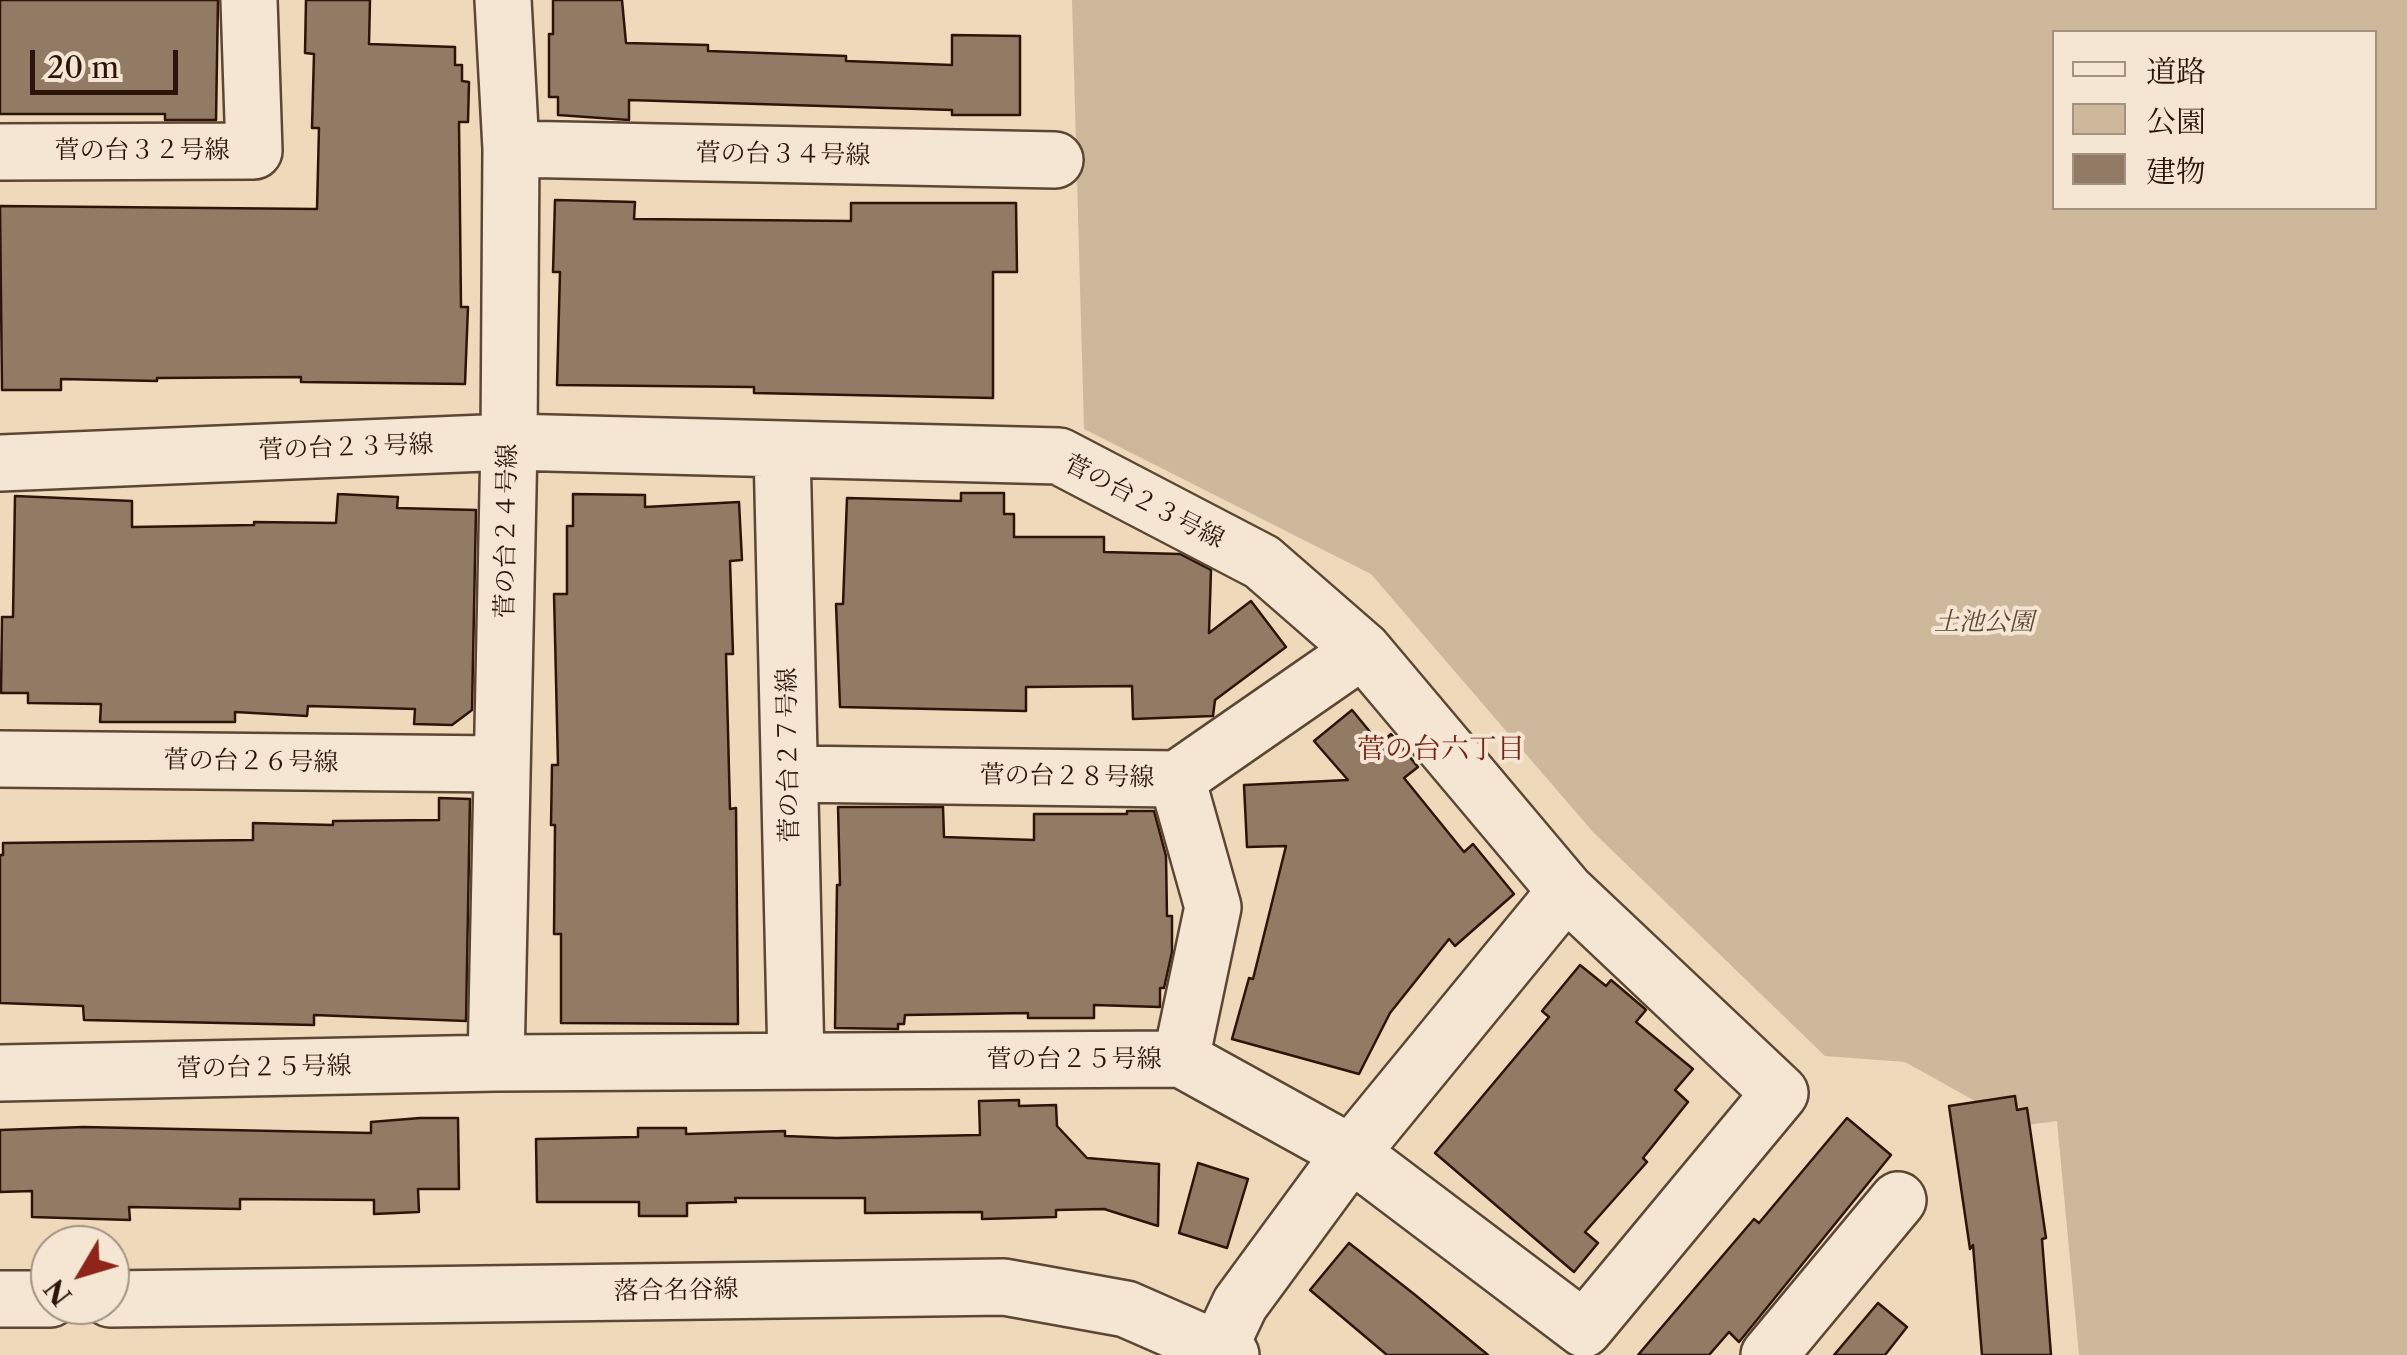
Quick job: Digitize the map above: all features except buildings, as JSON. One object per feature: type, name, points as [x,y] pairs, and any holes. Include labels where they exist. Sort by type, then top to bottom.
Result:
[{"type":"street","name":"菅の台３２号線","points":[[0,152],[254,151],[249,0]]},
{"type":"street","name":"菅の台２４号線","points":[[496,1063],[511,150],[503,0]]},
{"type":"street","name":"菅の台３４号線","points":[[511,150],[1055,160]]},
{"type":"street","name":"菅の台２３号線","points":[[0,462],[509,442],[1059,456],[1262,562],[1363,650],[1566,891]]},
{"type":"street","name":"菅の台２７号線","points":[[782,449],[796,1061]]},
{"type":"street","name":"菅の台２８号線","points":[[790,774],[1177,778],[1363,650]]},
{"type":"street","name":"菅の台２６号線","points":[[0,759],[502,764]]},
{"type":"street","points":[[1177,778],[1213,907],[1181,1060]]},
{"type":"street","points":[[1222,1352],[1240,1304],[1351,1153],[1566,891]]},
{"type":"street","name":"菅の台２５号線","points":[[0,1073],[496,1063],[1181,1060],[1351,1153],[1589,1346],[1780,1093],[1566,891]]},
{"type":"street","points":[[1769,1355],[1898,1200]]},
{"type":"street","name":"落合名谷線","points":[[130,1298],[1004,1287],[1126,1309],[1222,1352]]},
{"type":"street","points":[[0,1299],[30,1299]]},
{"type":"green space","name":"土池公園","points":[[1072,0],[2407,0],[2407,1355],[2079,1355],[2057,1121],[2020,1126],[1905,1062],[1825,1056],[1593,832],[1371,574],[1084,429]]},
{"type":"district","name":"菅の台六丁目","points":[[1441,750]]}]
